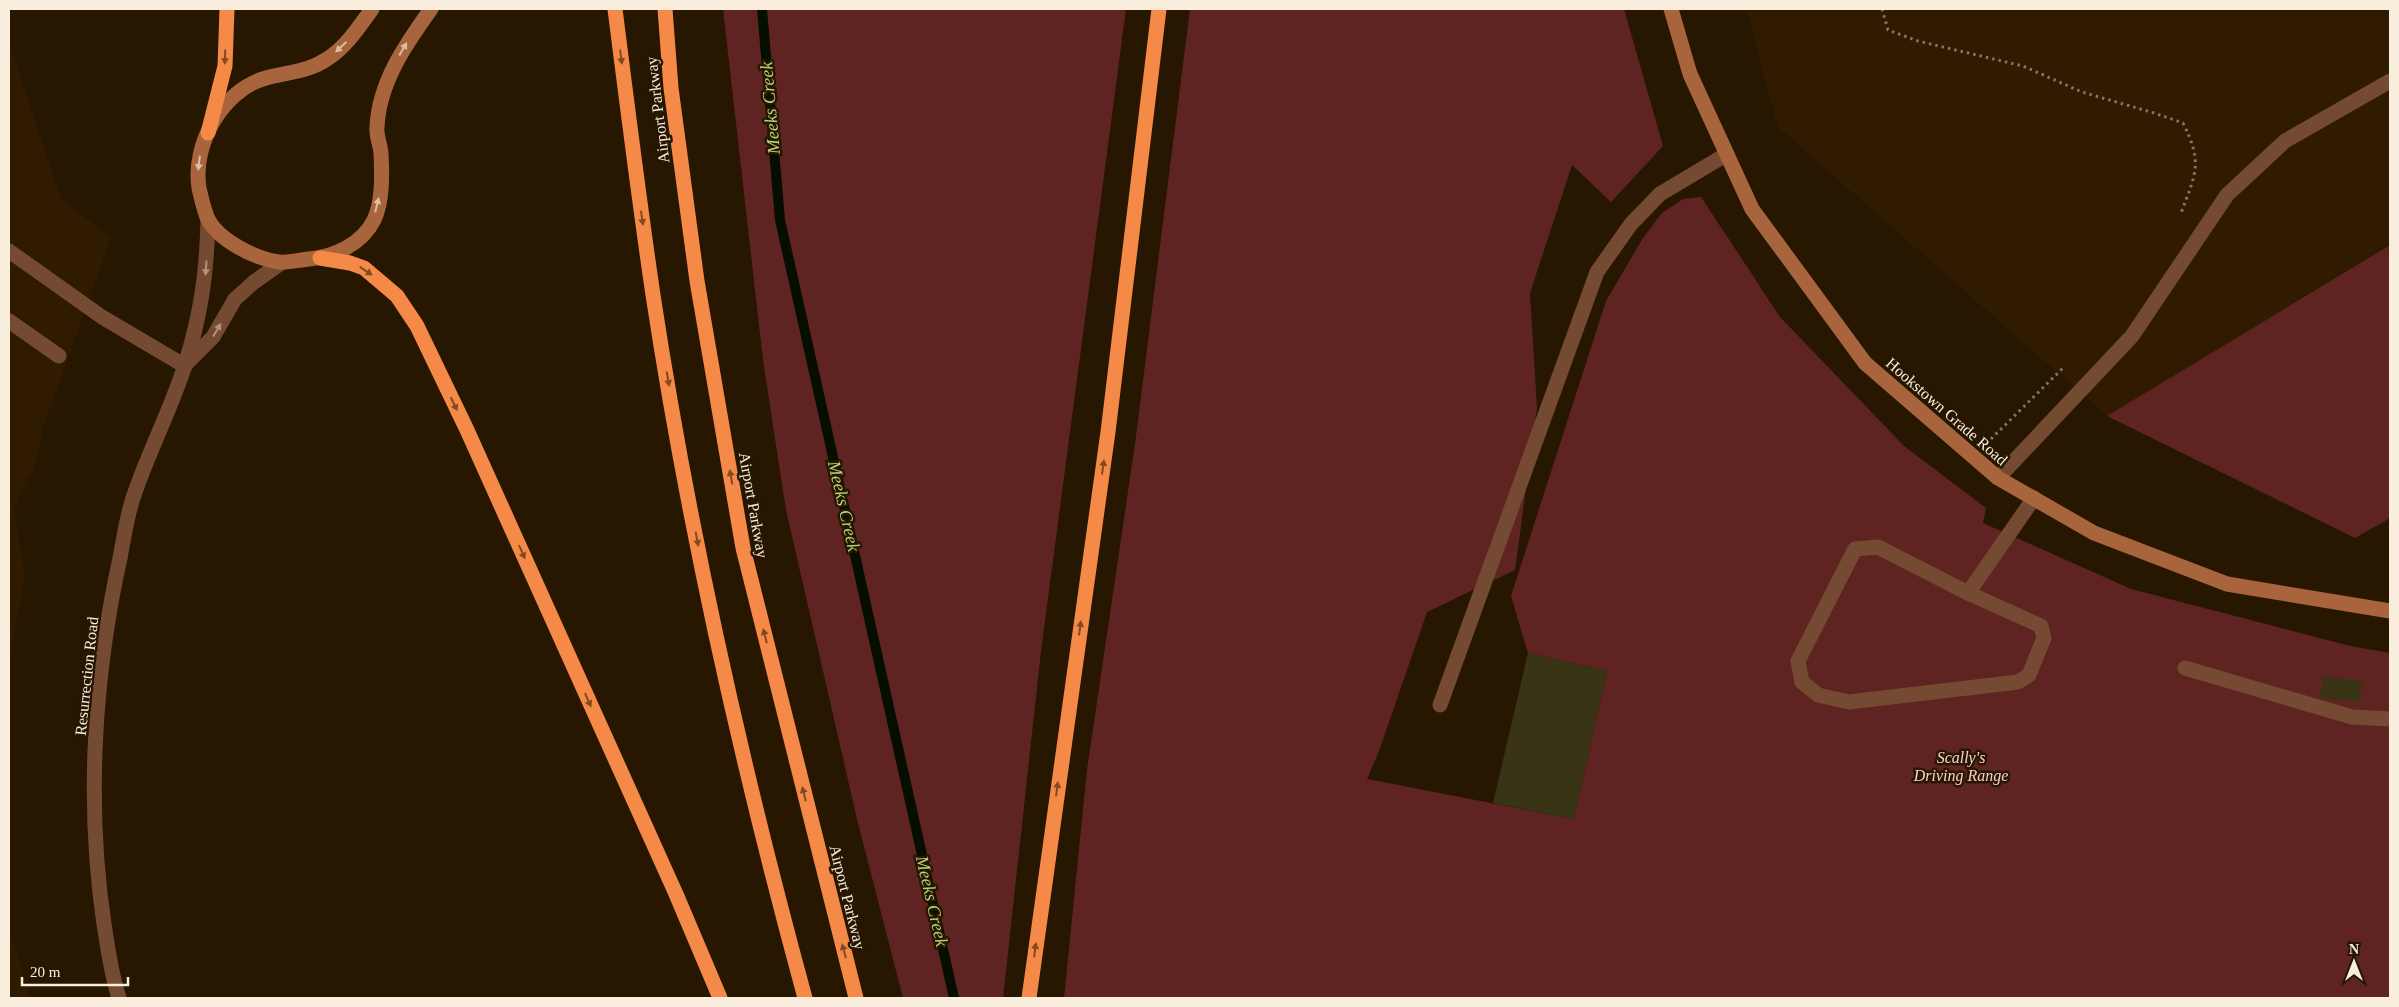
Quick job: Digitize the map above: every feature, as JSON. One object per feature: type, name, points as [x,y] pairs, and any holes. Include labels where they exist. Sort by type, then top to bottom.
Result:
[{"type":"highway","points":[[208,133],[225,66],[227,9]]},
{"type":"highway","name":"Airport Parkway","points":[[616,9],[654,297],[698,542],[753,797],[805,998]]},
{"type":"highway","name":"Airport Parkway","points":[[665,9],[671,88],[697,281],[743,548],[856,998]]},
{"type":"highway","points":[[1029,998],[1108,432],[1159,9]]},
{"type":"highway","points":[[320,258],[350,262],[364,268],[397,296],[417,326],[483,466],[676,894],[720,998]]},
{"type":"street","points":[[372,9],[346,43],[326,60],[297,73],[265,78],[240,91],[225,105],[208,133],[198,162],[199,188],[208,219],[225,238],[248,253],[281,262],[320,258],[341,251],[374,220],[381,191],[381,152],[376,128],[380,105],[389,76],[406,44],[431,9]]},
{"type":"street","name":"Hookstown Grade Road","points":[[1671,9],[1690,74],[1752,210],[1865,363],[1998,478],[2094,533],[2227,584],[2390,611]]},
{"type":"street","points":[[1998,478],[2132,336],[2227,195],[2285,141],[2390,81]]},
{"type":"street","points":[[1440,705],[1597,272],[1631,224],[1660,194],[1727,154]]},
{"type":"street","name":"Resurrection Road","points":[[118,998],[101,903],[94,827],[99,691],[113,589],[133,497],[185,366],[196,326],[205,281],[208,219]]},
{"type":"street","points":[[9,251],[102,317],[185,366]]},
{"type":"street","name":"Resurrection Road","points":[[185,366],[212,337],[236,298],[281,262]]},
{"type":"street","points":[[9,321],[59,356]]},
{"type":"street","points":[[1968,593],[2034,498]]},
{"type":"street","points":[[1878,547],[1968,593],[2041,626],[2044,638],[2029,675],[2018,682],[1849,702],[1818,695],[1802,682],[1798,660],[1854,549],[1878,547]]},
{"type":"street","points":[[2185,668],[2352,716],[2390,719]]},
{"type":"path","points":[[1882,9],[1888,30],[1918,41],[2023,66],[2082,92],[2183,123],[2194,146],[2195,175],[2179,219]]},
{"type":"path","points":[[1973,456],[2068,363]]},
{"type":"shaded area","points":[[1746,9],[2390,9],[2390,245],[2107,416],[1778,127]]},
{"type":"shaded area","points":[[9,43],[61,199],[111,237],[43,428],[35,468],[23,487],[14,507],[25,576],[9,661]]},
{"type":"shaded area","points":[[9,929],[30,998],[9,998]]},
{"type":"green space","points":[[723,9],[1126,9],[1041,651],[1003,998],[903,998],[857,819],[786,510],[763,360]]},
{"type":"green space","name":"Scally's Driving Range","points":[[1190,9],[1624,9],[1663,146],[1611,202],[1572,165],[1530,293],[1537,408],[1515,570],[1427,612],[1379,751],[1367,779],[1574,819],[1607,671],[1528,653],[1511,596],[1606,301],[1643,238],[1662,213],[1683,199],[1701,197],[1780,317],[1904,446],[1986,508],[1983,523],[2131,589],[2350,646],[2390,653],[2390,998],[1064,998],[1087,770],[1135,444]]},
{"type":"green space","points":[[2390,245],[2390,518],[2355,538],[2107,416]]},
{"type":"building","points":[[1528,653],[1607,671],[1574,819],[1493,803]]},
{"type":"building","points":[[2323,676],[2362,681],[2360,702],[2320,698]]},
{"type":"waterway","name":"Meeks Creek","points":[[762,9],[780,220],[954,998]]}]
